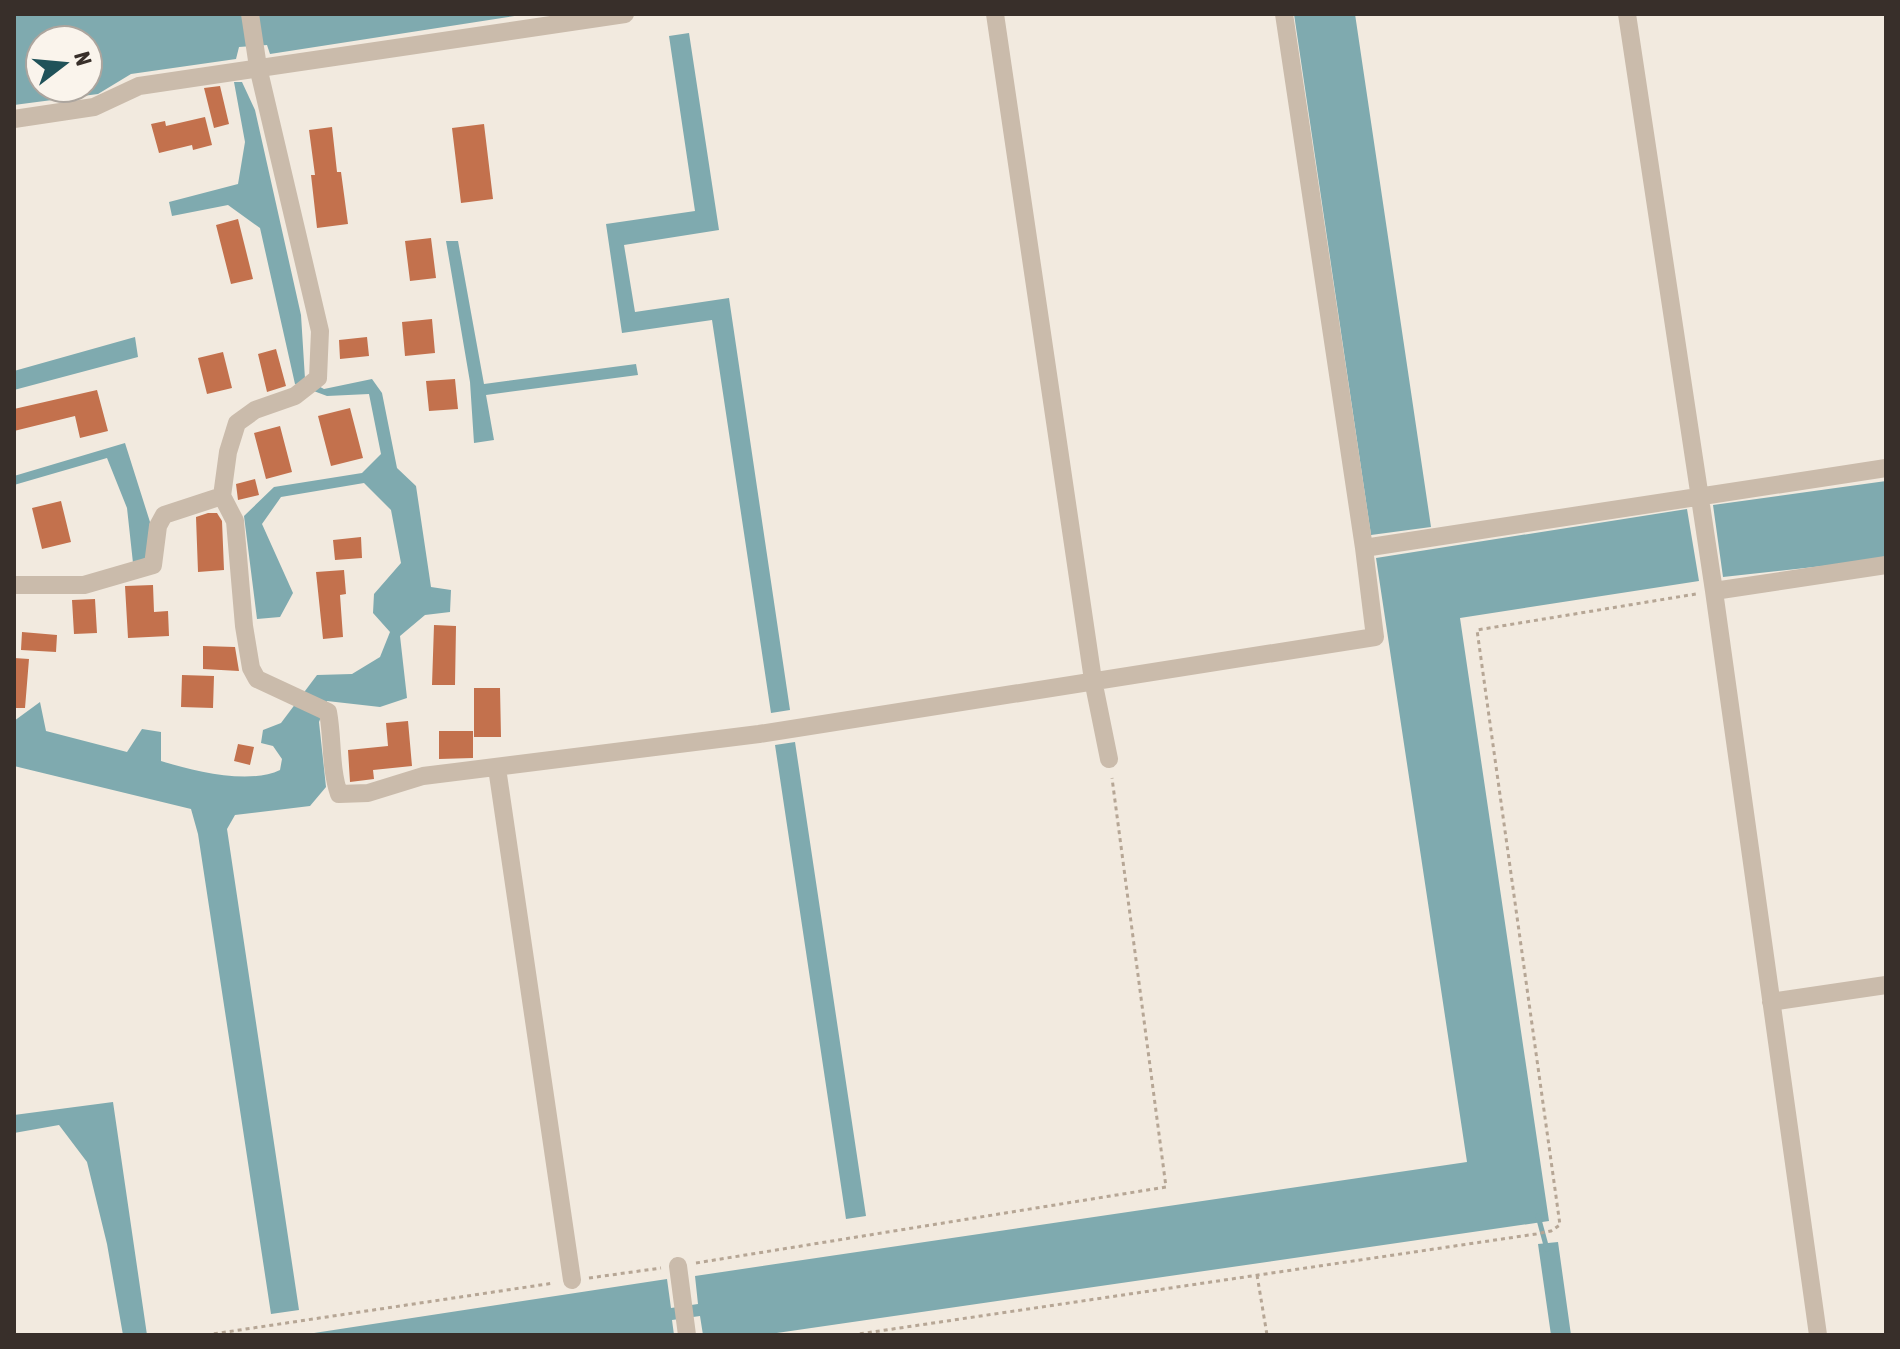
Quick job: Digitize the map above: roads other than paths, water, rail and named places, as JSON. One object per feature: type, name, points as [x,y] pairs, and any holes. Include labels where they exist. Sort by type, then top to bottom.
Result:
[{"type":"street","points":[[250,14],[257,59],[320,331],[318,378],[295,396],[255,410],[237,423],[228,452],[222,496],[235,521],[244,626],[251,668],[257,679],[328,712],[333,738],[334,780],[339,794],[368,793],[423,776],[759,734],[1375,637],[1284,14]]},
{"type":"street","points":[[14,119],[94,107],[139,86],[257,59],[625,14]]},
{"type":"street","points":[[995,14],[1093,680],[1109,759]]},
{"type":"street","points":[[1627,14],[1714,591],[1818,1335]]},
{"type":"street","points":[[1364,548],[1886,468]]},
{"type":"street","points":[[14,585],[84,585],[153,565],[158,526],[164,515],[222,496]]},
{"type":"street","points":[[1714,591],[1886,565]]},
{"type":"street","points":[[497,768],[572,1280]]},
{"type":"street","points":[[1771,1002],[1886,985]]},
{"type":"street","points":[[678,1266],[686,1328]]},
{"type":"water","points":[[527,14],[270,54],[267,45],[239,47],[236,59],[131,74],[104,90],[104,24],[24,24],[24,104],[14,105],[14,16]]},
{"type":"water","points":[[1294,14],[1355,14],[1431,527],[1371,535]]},
{"type":"water","points":[[689,33],[719,230],[624,245],[635,312],[729,298],[790,710],[771,713],[712,320],[622,333],[606,224],[695,211],[669,36]]},
{"type":"water","points":[[234,82],[242,82],[255,110],[301,315],[305,379],[324,389],[372,379],[382,393],[397,468],[416,486],[431,587],[451,590],[450,612],[425,615],[400,636],[407,698],[380,707],[327,701],[319,722],[326,787],[310,806],[235,815],[227,829],[299,1310],[271,1314],[198,834],[191,809],[14,766],[14,721],[40,702],[46,731],[127,752],[142,729],[161,732],[161,761],[237,776],[280,770],[282,759],[273,746],[261,743],[263,730],[281,723],[317,675],[352,674],[380,657],[390,632],[373,613],[374,594],[401,563],[391,510],[364,483],[281,497],[262,524],[293,593],[280,617],[257,619],[244,516],[274,487],[362,473],[381,454],[369,394],[327,396],[295,384],[260,228],[228,205],[172,216],[169,202],[238,184],[245,142]]},
{"type":"water","points":[[446,241],[458,241],[484,384],[636,364],[638,375],[486,395],[494,440],[474,443],[470,382]]},
{"type":"water","points":[[135,337],[138,357],[14,390],[14,371]]},
{"type":"water","points":[[125,443],[150,522],[146,558],[133,563],[127,508],[107,458],[14,485],[14,476]]},
{"type":"water","points":[[1886,481],[1886,559],[1723,577],[1713,505]]},
{"type":"water","points":[[1687,509],[1699,581],[1460,618],[1549,1221],[763,1335],[703,1335],[700,1316],[672,1320],[674,1335],[301,1335],[667,1279],[671,1308],[698,1304],[695,1276],[1467,1162],[1376,558]]},
{"type":"water","points":[[795,742],[866,1216],[846,1219],[775,745]]},
{"type":"water","points":[[113,1102],[147,1335],[123,1335],[107,1244],[87,1162],[59,1125],[14,1133],[14,1115]]},
{"type":"water","points":[[1558,1242],[1571,1335],[1551,1335],[1538,1244]]},
{"type":"waterway","points":[[1538,1216],[1547,1249]]}]
